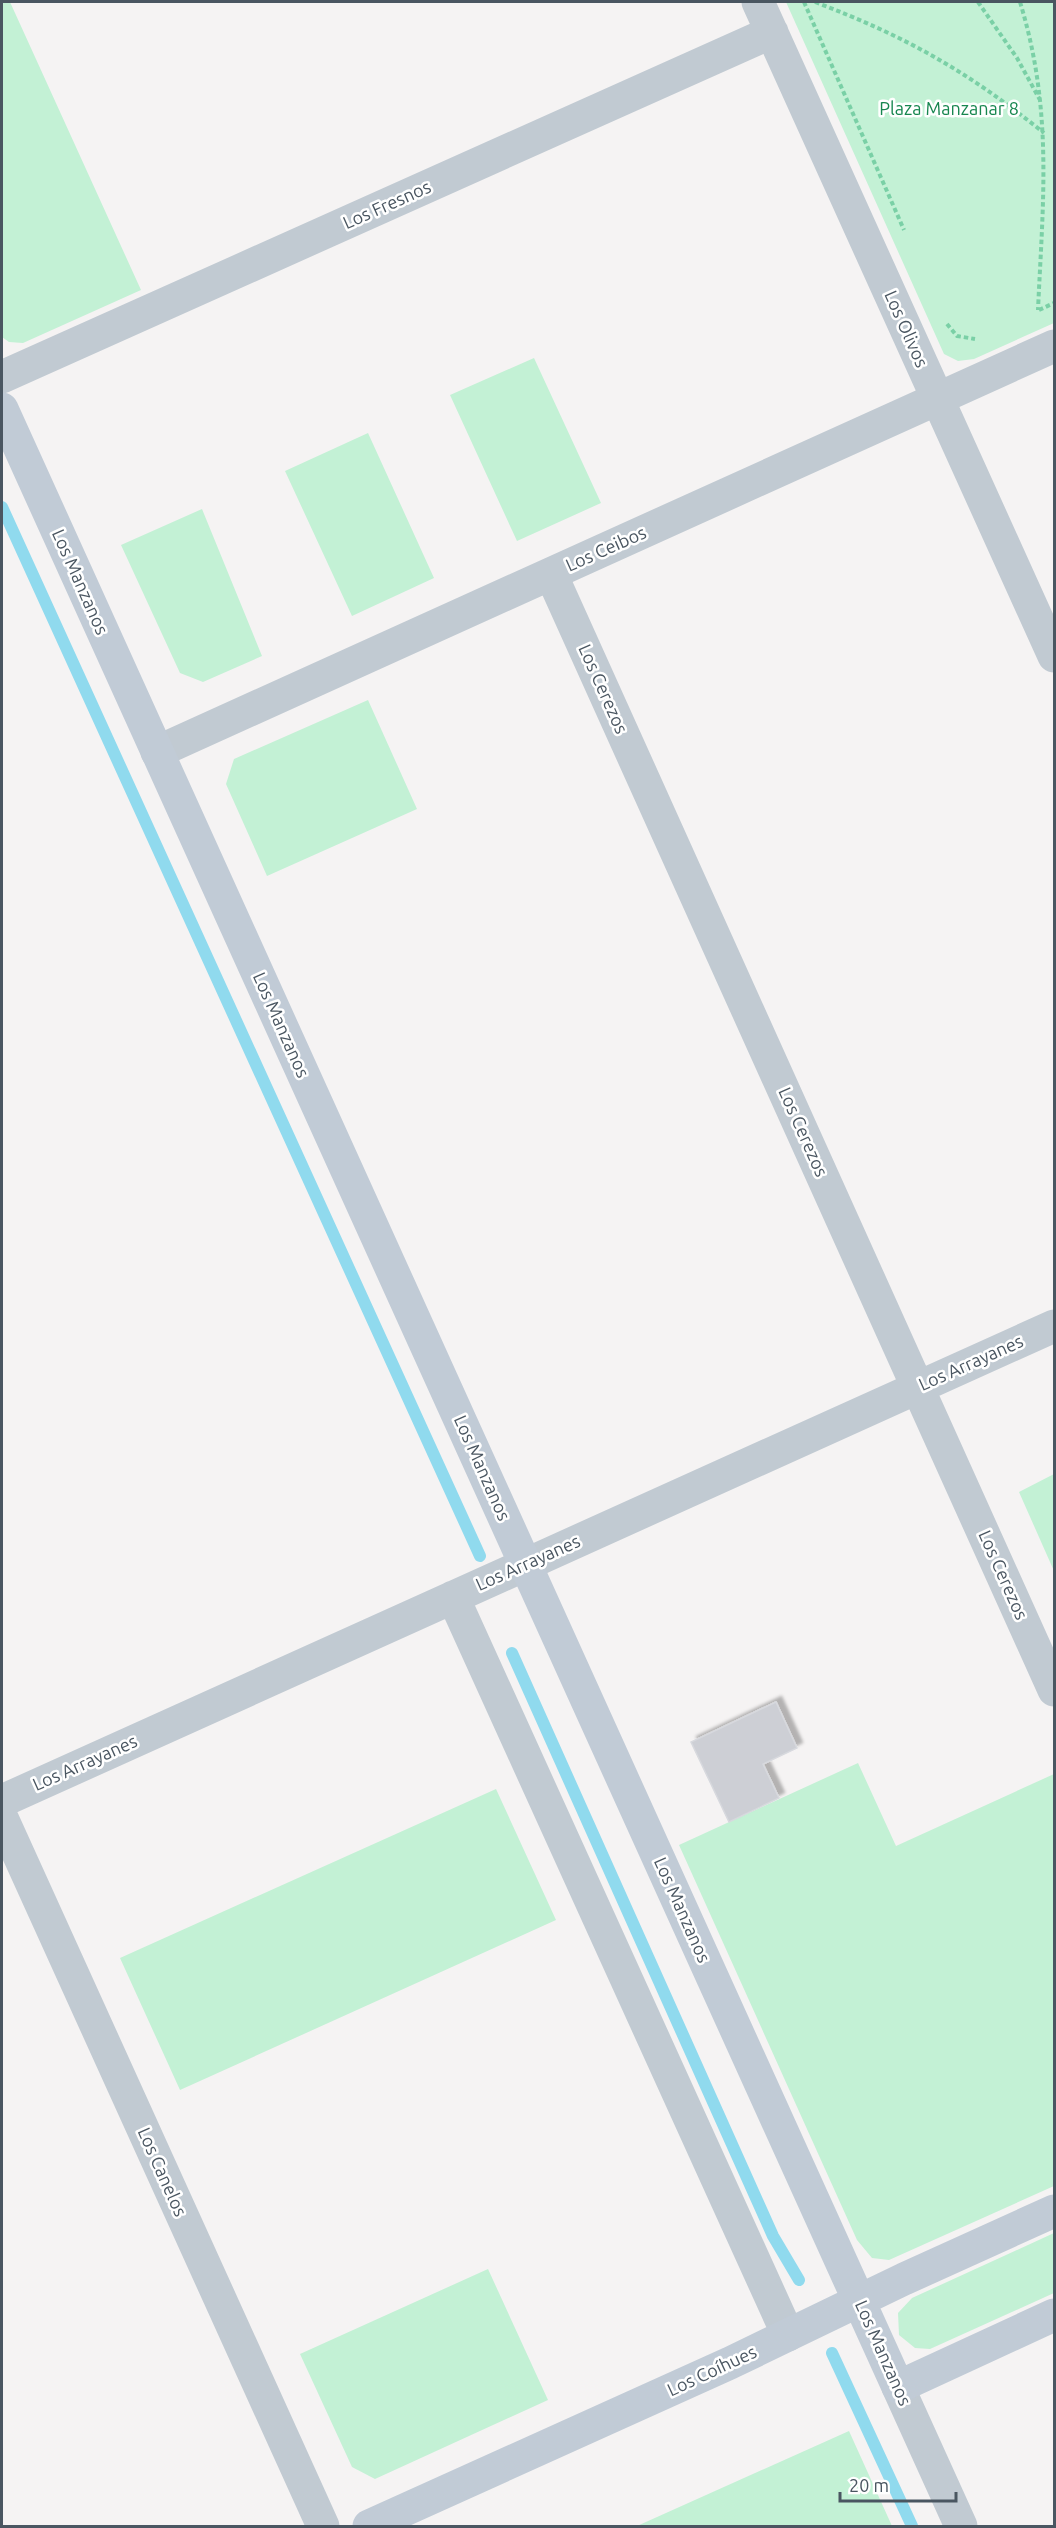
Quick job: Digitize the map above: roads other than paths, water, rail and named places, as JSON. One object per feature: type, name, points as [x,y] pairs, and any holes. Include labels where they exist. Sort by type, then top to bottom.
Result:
[{"type":"street","name":"Los Olivos","points":[[758,2],[1054,657]]},
{"type":"street","name":"Los Fresnos","points":[[2,378],[772,32]]},
{"type":"street","name":"Los Ceibos","points":[[157,752],[1054,346]]},
{"type":"street","name":"Los Manzanos","points":[[2,409],[961,2526]]},
{"type":"street","name":"Los Cerezos","points":[[551,574],[1054,1689]]},
{"type":"street","name":"Los Arrayanes","points":[[2,1801],[1054,1326]]},
{"type":"street","points":[[453,1597],[788,2336]]},
{"type":"street","name":"Los Canelos","points":[[2,1818],[323,2526]]},
{"type":"street","name":"Los Coíhues","points":[[369,2526],[788,2336],[1054,2211]]},
{"type":"street","points":[[898,2387],[1054,2315]]},
{"type":"waterway","points":[[2,507],[480,1556]]},
{"type":"waterway","points":[[512,1653],[773,2236],[799,2280]]},
{"type":"waterway","points":[[832,2353],[912,2526]]},
{"type":"park label","name":"Plaza Manzanar 8","points":[[949,109]]}]
